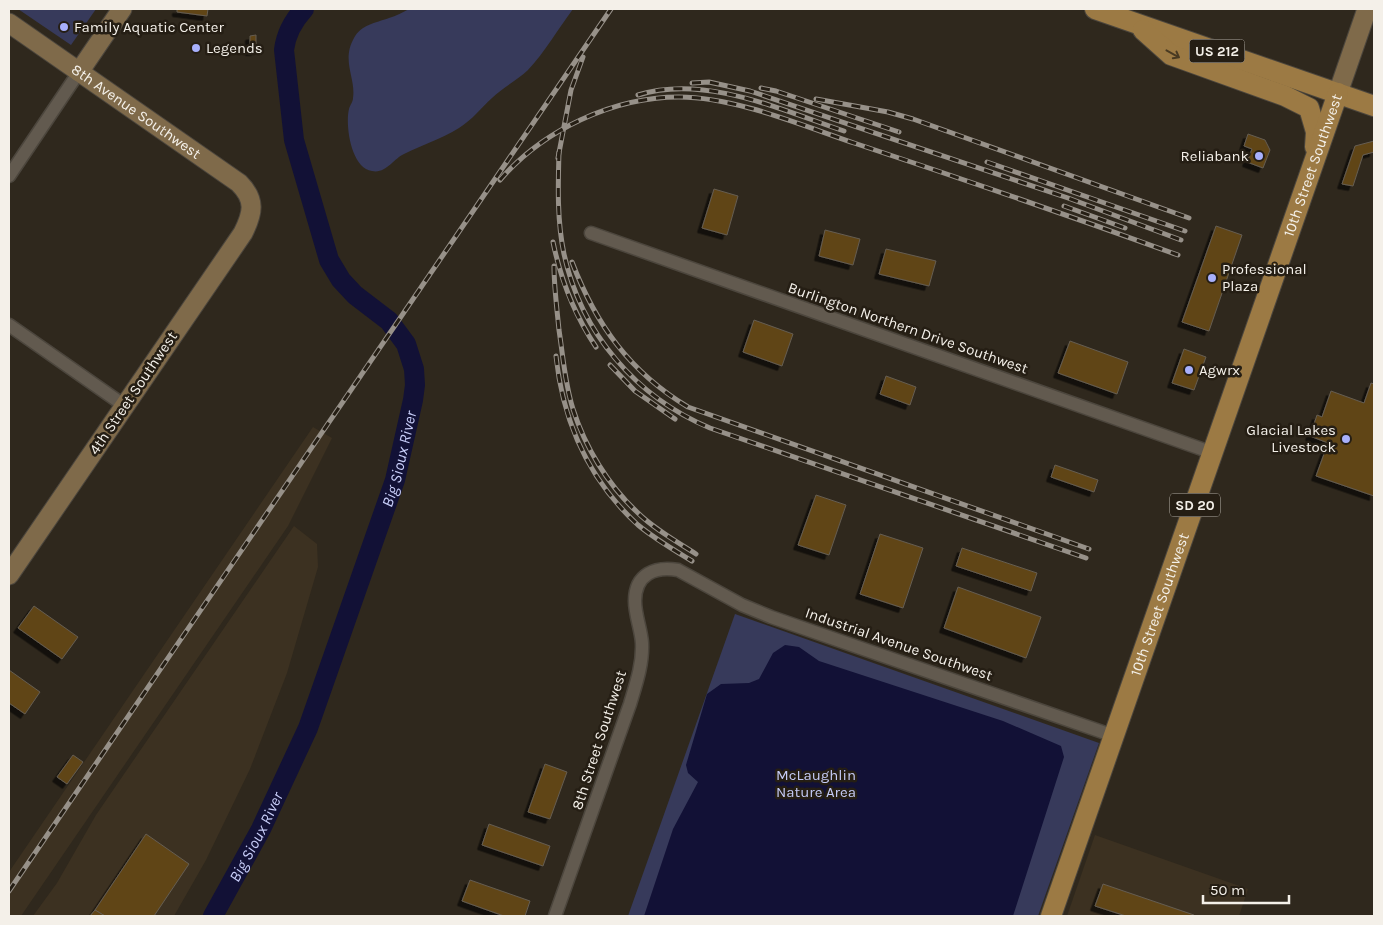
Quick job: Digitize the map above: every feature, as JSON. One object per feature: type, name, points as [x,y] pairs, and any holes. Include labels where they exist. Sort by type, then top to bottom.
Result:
[{"type":"main road","name":"US 212","points":[[1095,9],[1374,106]]},
{"type":"main road","points":[[1136,23],[1171,55],[1285,96],[1309,108],[1316,132],[1314,162]]},
{"type":"main road","name":"10th Street Southwest","points":[[1051,916],[1338,93]]},
{"type":"street","points":[[9,176],[122,9]]},
{"type":"street","name":"10th Street Southwest","points":[[1338,93],[1367,9]]},
{"type":"street","name":"8th Avenue Southwest","points":[[9,23],[239,183],[248,194],[252,208]]},
{"type":"street","name":"4th Street Southwest","points":[[9,575],[243,233],[252,208]]},
{"type":"street","name":"Burlington Northern Drive Southwest","points":[[591,233],[1213,453]]},
{"type":"street","points":[[9,325],[125,406]]},
{"type":"street","name":"8th Street Southwest","points":[[555,916],[638,679],[642,643],[635,601],[636,591],[646,574],[666,568],[678,570]]},
{"type":"street","name":"Industrial Avenue Southwest","points":[[678,570],[771,617],[1114,736]]},
{"type":"shaded area","points":[[313,427],[332,438],[288,526],[21,916],[9,916],[9,872]]},
{"type":"shaded area","points":[[294,526],[317,544],[318,567],[287,673],[250,769],[206,860],[174,916],[33,916],[57,883],[96,815]]},
{"type":"shaded area","name":"McLaughlin Nature Area","points":[[785,645],[799,647],[819,661],[1003,721],[1061,746],[1064,757],[1013,916],[644,916],[673,829],[698,782],[688,773],[686,765],[707,694],[721,684],[749,683],[759,679],[773,653]]},
{"type":"shaded area","points":[[1095,835],[1248,889],[1239,916],[1067,916]]},
{"type":"green space","name":"Family Aquatic Center","points":[[18,9],[96,9],[71,45]]},
{"type":"green space","points":[[409,9],[573,9],[528,70],[496,94],[468,121],[459,128],[400,156],[385,168],[372,171],[365,168],[359,162],[354,154],[349,135],[348,116],[353,99],[349,62],[350,46],[354,38],[364,27]]},
{"type":"green space","name":"McLaughlin Nature Area","points":[[735,614],[1099,743],[1038,916],[628,916]]},
{"type":"building","points":[[177,9],[208,9],[207,16],[177,12]]},
{"type":"building","points":[[256,35],[256,51],[250,51],[250,36]]},
{"type":"building","name":"Reliabank","points":[[1248,134],[1265,140],[1270,150],[1263,168],[1247,162],[1252,149],[1244,146]]},
{"type":"building","points":[[1374,141],[1374,152],[1363,155],[1353,186],[1342,184],[1355,146]]},
{"type":"building","points":[[714,189],[738,196],[727,235],[702,228]]},
{"type":"building","name":"Professional Plaza","points":[[1216,226],[1242,235],[1209,331],[1182,322]]},
{"type":"building","points":[[825,230],[860,239],[853,265],[819,256]]},
{"type":"building","points":[[886,249],[936,261],[929,286],[879,274]]},
{"type":"building","points":[[754,320],[793,334],[782,366],[743,352]]},
{"type":"building","points":[[1070,341],[1128,362],[1117,394],[1058,373]]},
{"type":"building","name":"Agwrx","points":[[1184,349],[1206,357],[1194,390],[1172,383]]},
{"type":"building","points":[[886,376],[916,387],[910,405],[880,394]]},
{"type":"building","name":"Glacial Lakes Livestock","points":[[1371,383],[1374,384],[1374,496],[1316,476],[1328,443],[1310,436],[1317,415],[1322,417],[1331,391],[1364,403]]},
{"type":"building","points":[[1055,465],[1098,480],[1094,492],[1051,477]]},
{"type":"building","points":[[816,495],[846,505],[829,555],[798,545]]},
{"type":"building","points":[[880,534],[923,548],[903,608],[860,594]]},
{"type":"building","points":[[962,548],[1037,573],[1031,591],[956,566]]},
{"type":"building","points":[[958,587],[1041,617],[1026,658],[944,628]]},
{"type":"building","points":[[34,606],[78,637],[62,659],[18,628]]},
{"type":"building","points":[[9,670],[40,692],[25,714],[9,703]]},
{"type":"building","points":[[73,755],[83,762],[67,784],[57,777]]},
{"type":"building","points":[[545,764],[567,772],[550,819],[528,812]]},
{"type":"building","points":[[489,824],[550,846],[543,866],[482,845]]},
{"type":"building","points":[[146,834],[189,864],[154,916],[105,916],[95,910]]},
{"type":"building","points":[[470,880],[530,901],[525,916],[504,916],[462,901]]},
{"type":"building","points":[[1103,884],[1194,916],[1126,916],[1095,906]]},
{"type":"building","points":[[95,910],[105,916],[90,916]]},
{"type":"waterway","name":"Big Sioux River","points":[[213,916],[261,829],[308,728],[395,480],[415,385],[414,369],[406,344],[389,321],[355,295],[341,280],[329,260],[294,140],[284,50],[286,38],[304,9]]},
{"type":"railway","points":[[9,891],[611,9]]},
{"type":"railway","points":[[558,158],[571,90],[583,57]]},
{"type":"railway","points":[[692,83],[709,82],[750,91],[1068,198],[1181,240]]},
{"type":"railway","points":[[761,88],[776,91],[899,132]]},
{"type":"railway","points":[[638,95],[664,90],[690,89],[716,92],[769,105],[844,131]]},
{"type":"railway","points":[[500,180],[517,162],[537,146],[558,132],[605,110],[629,103],[654,99],[700,98],[768,113],[1178,255]]},
{"type":"railway","points":[[816,99],[888,112],[913,119],[1189,218]]},
{"type":"railway","points":[[559,152],[558,191],[560,229],[564,254],[572,283],[598,336],[616,359],[658,399],[683,415],[710,428],[1086,558]]},
{"type":"railway","points":[[987,162],[1185,231]]},
{"type":"railway","points":[[1064,206],[1125,228]]},
{"type":"railway","points":[[553,242],[569,297],[596,347]]},
{"type":"railway","points":[[572,262],[592,306],[617,345],[649,378],[688,407],[1089,549]]},
{"type":"railway","points":[[554,266],[559,330],[566,380],[573,409],[584,437],[607,478],[626,501],[651,524],[696,554]]},
{"type":"railway","points":[[556,356],[565,404],[572,427],[592,469],[621,508],[638,525],[692,561]]},
{"type":"railway","points":[[610,365],[635,391],[675,419]]},
{"type":"place","name":"Family Aquatic Center","points":[[64,27]]},
{"type":"place","name":"Legends","points":[[196,48]]},
{"type":"place","name":"Reliabank","points":[[1259,156]]},
{"type":"place","name":"Professional Plaza","points":[[1212,278]]},
{"type":"place","name":"Agwrx","points":[[1189,370]]},
{"type":"place","name":"Glacial Lakes Livestock","points":[[1346,439]]}]
